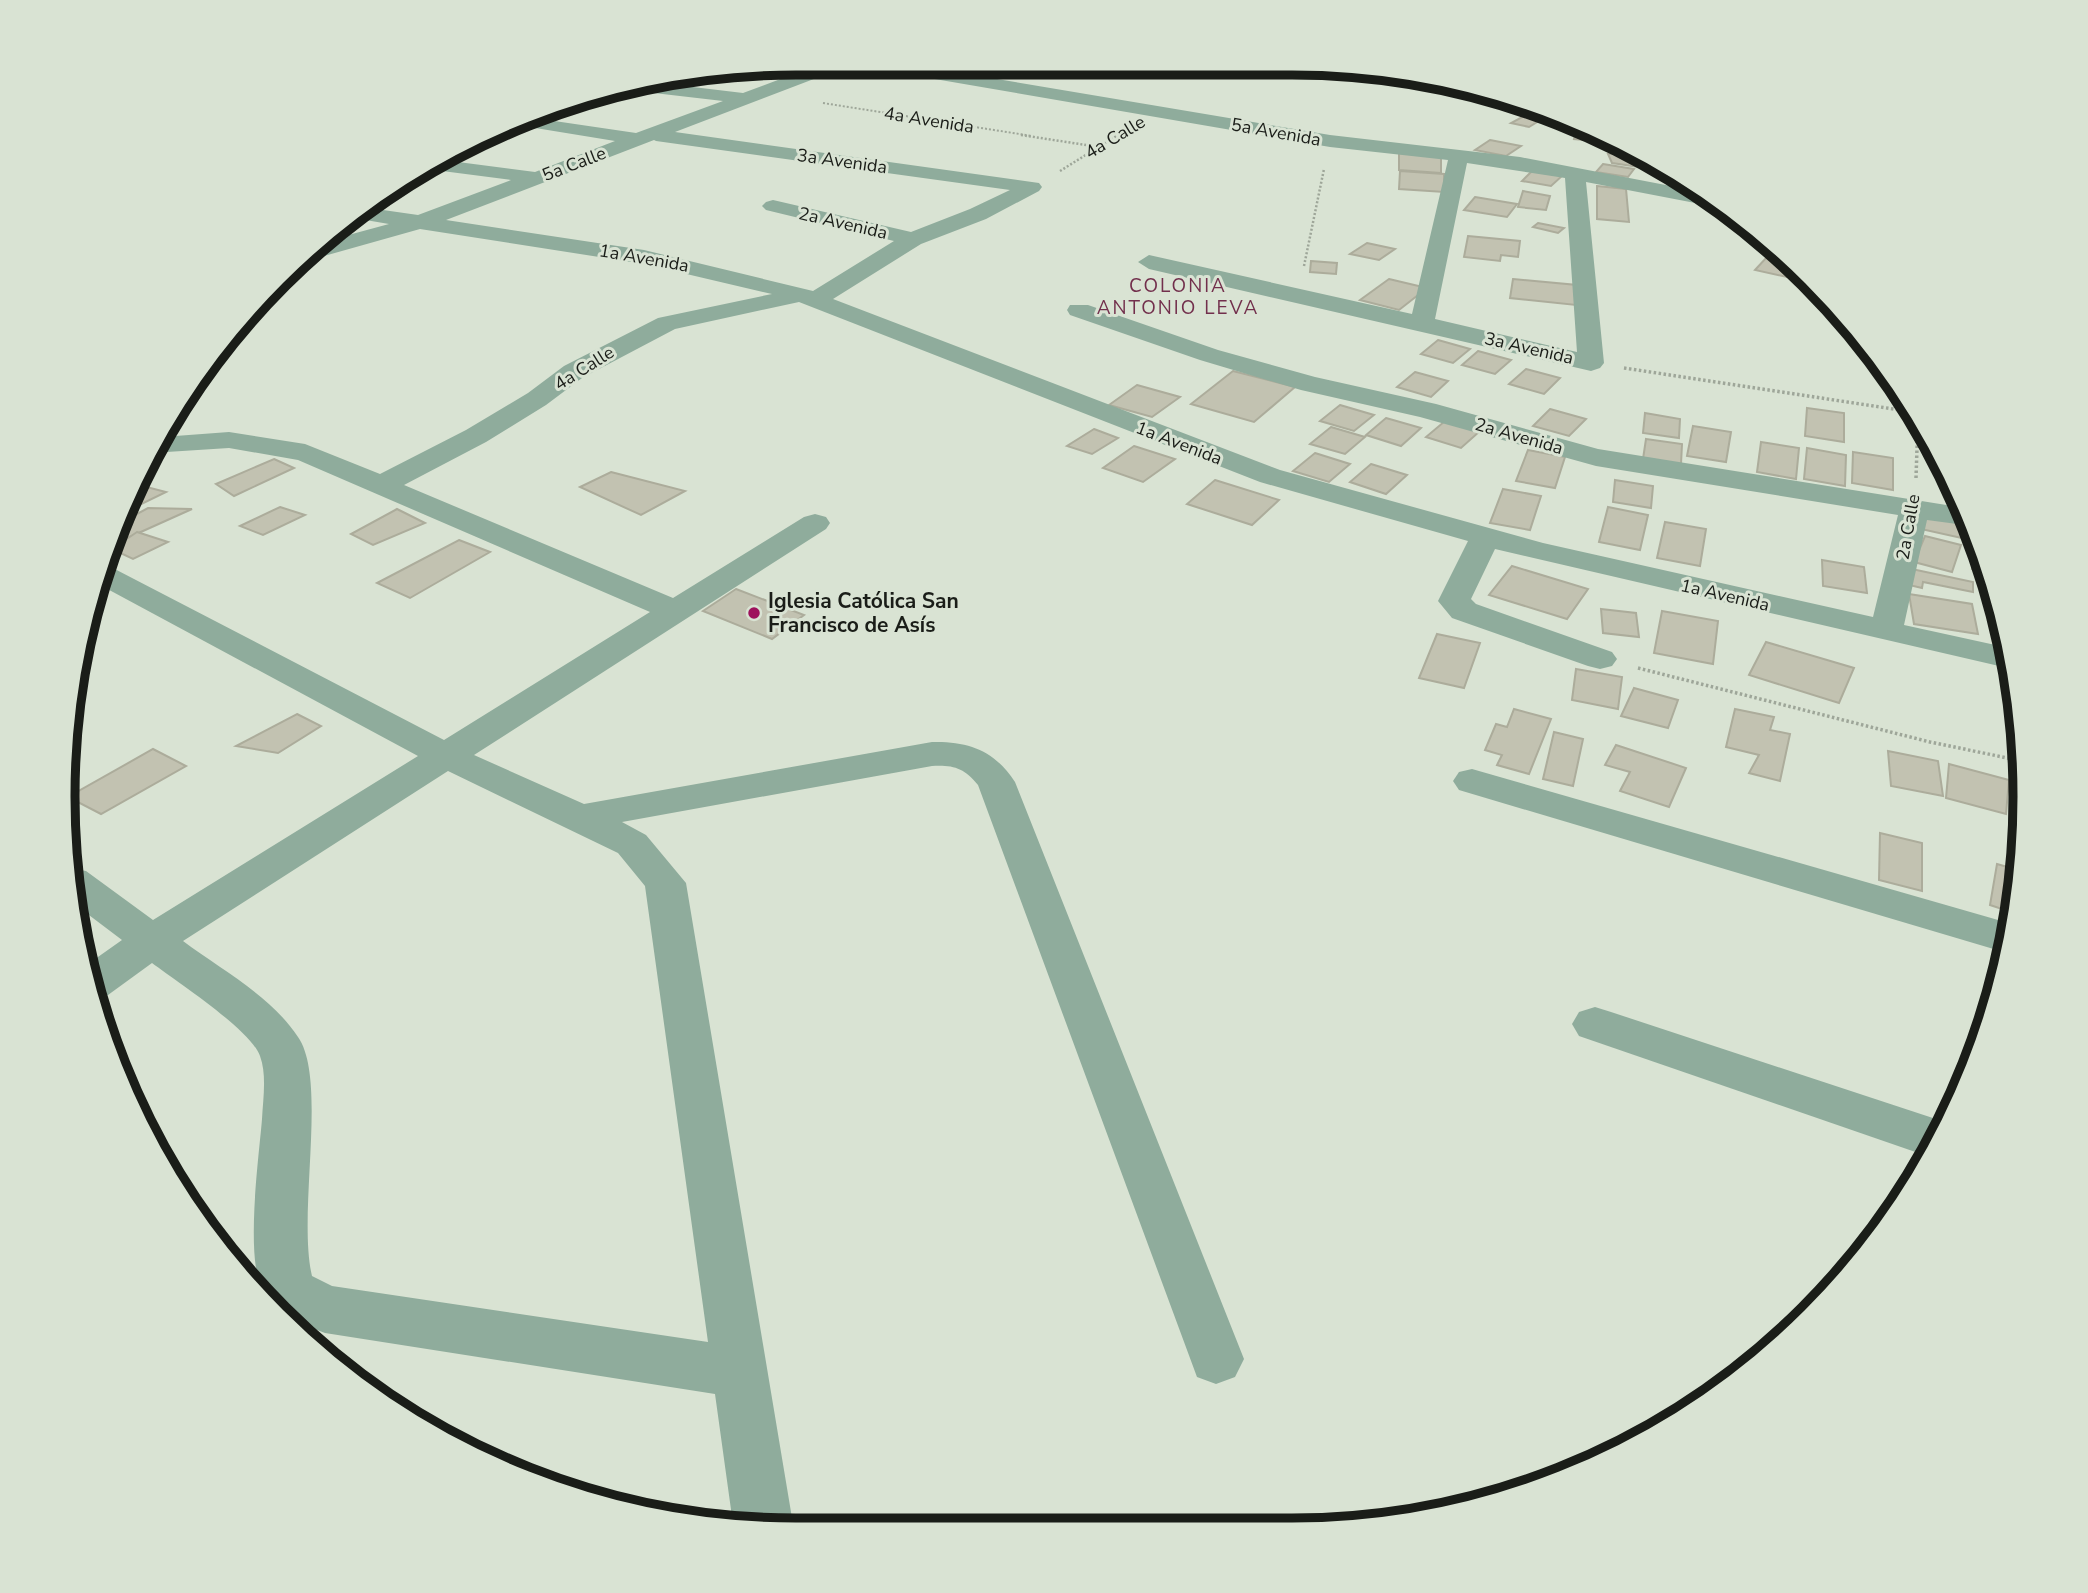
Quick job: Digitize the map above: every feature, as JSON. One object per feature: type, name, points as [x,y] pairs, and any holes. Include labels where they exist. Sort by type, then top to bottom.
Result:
[{"type":"street","name":"5a Calle","points":[[329,247],[420,222],[807,75]]},
{"type":"street","name":"5a Avenida","points":[[941,75],[1330,141],[1459,154],[1691,196]]},
{"type":"street","points":[[663,88],[753,95]]},
{"type":"street","name":"3a Avenida","points":[[538,124],[1032,187]]},
{"type":"street","points":[[1422,324],[1459,154]]},
{"type":"street","points":[[446,167],[538,178]]},
{"type":"street","points":[[1575,174],[1591,363]]},
{"type":"street","name":"4a Calle","points":[[382,485],[476,436],[537,399],[573,372],[667,323],[808,297],[913,239],[978,214],[1032,187]]},
{"type":"street","name":"2a Avenida","points":[[774,206],[913,239]]},
{"type":"street","name":"1a Avenida","points":[[371,215],[644,257],[808,297],[1230,463],[1485,537],[1999,656]]},
{"type":"street","name":"3a Avenida","points":[[1149,262],[1591,363]]},
{"type":"street","name":"2a Avenida","points":[[1079,310],[1209,355],[1310,384],[1459,419],[1596,457],[1956,515]]},
{"type":"street","points":[[167,445],[229,440],[305,453],[673,610]]},
{"type":"street","name":"2a Calle","points":[[1886,632],[1915,508]]},
{"type":"street","points":[[99,979],[153,940],[815,523]]},
{"type":"street","points":[[1485,537],[1454,601],[1464,611],[1600,659]]},
{"type":"street","points":[[110,577],[446,756],[580,817],[632,844],[665,883],[762,1517]]},
{"type":"street","points":[[580,817],[932,754],[960,753],[981,763],[996,782],[1216,1359]]},
{"type":"street","points":[[1472,781],[1999,936]]},
{"type":"street","points":[[81,887],[258,1020],[282,1049],[288,1085],[280,1211],[282,1260],[289,1290],[326,1309],[740,1372]]},
{"type":"street","points":[[1595,1024],[1927,1136]]},
{"type":"path","name":"4a Avenida","points":[[753,95],[1099,147]]},
{"type":"path","name":"4a Calle","points":[[1032,187],[1157,112]]},
{"type":"path","points":[[1304,266],[1330,141]]},
{"type":"path","name":"3a Avenida","points":[[1591,363],[1900,410]]},
{"type":"path","name":"2a Calle","points":[[1915,508],[1917,439]]},
{"type":"path","points":[[1600,659],[1930,742],[2011,759]]},
{"type":"building","points":[[1524,116],[1540,120],[1529,127],[1511,123]]},
{"type":"building","points":[[1576,134],[1591,141],[1574,139]]},
{"type":"building","points":[[1490,140],[1521,146],[1506,156],[1475,150]]},
{"type":"building","points":[[1399,153],[1441,156],[1441,173],[1399,170]]},
{"type":"building","points":[[1618,153],[1644,168],[1612,163],[1608,154]]},
{"type":"building","points":[[1603,164],[1634,169],[1628,177],[1596,172]]},
{"type":"building","points":[[1400,171],[1444,174],[1444,192],[1399,189]]},
{"type":"building","points":[[1532,171],[1562,176],[1551,186],[1522,181]]},
{"type":"building","points":[[1597,186],[1626,189],[1629,222],[1597,219]]},
{"type":"building","points":[[1523,191],[1550,196],[1546,210],[1518,207]]},
{"type":"building","points":[[1475,197],[1517,204],[1507,217],[1464,210]]},
{"type":"building","points":[[1538,223],[1564,228],[1558,233],[1533,227]]},
{"type":"building","points":[[1468,236],[1520,241],[1518,257],[1501,255],[1500,261],[1464,257]]},
{"type":"building","points":[[1367,243],[1395,249],[1379,260],[1350,254]]},
{"type":"building","points":[[1766,258],[1773,259],[1789,274],[1787,277],[1755,270]]},
{"type":"building","points":[[1311,261],[1337,263],[1336,274],[1310,272]]},
{"type":"building","points":[[1389,279],[1427,288],[1399,310],[1360,300]]},
{"type":"building","points":[[1513,279],[1577,285],[1576,305],[1510,298]]},
{"type":"building","points":[[1438,340],[1470,349],[1453,363],[1421,354]]},
{"type":"building","points":[[1478,351],[1511,360],[1495,374],[1462,365]]},
{"type":"building","points":[[1526,369],[1560,378],[1544,394],[1509,384]]},
{"type":"building","points":[[1233,371],[1295,387],[1254,422],[1191,404]]},
{"type":"building","points":[[1415,372],[1448,381],[1431,397],[1397,387]]},
{"type":"building","points":[[1137,385],[1180,397],[1152,417],[1109,405]]},
{"type":"building","points":[[1340,405],[1374,415],[1354,431],[1320,421]]},
{"type":"building","points":[[1807,408],[1844,413],[1844,442],[1805,436]]},
{"type":"building","points":[[1550,409],[1586,419],[1569,436],[1533,426]]},
{"type":"building","points":[[1645,413],[1680,419],[1679,438],[1643,433]]},
{"type":"building","points":[[1386,418],[1421,428],[1401,446],[1366,435]]},
{"type":"building","points":[[1445,421],[1480,431],[1461,448],[1426,437]]},
{"type":"building","points":[[1693,426],[1731,432],[1726,462],[1687,456]]},
{"type":"building","points":[[1331,427],[1365,437],[1345,454],[1310,444]]},
{"type":"building","points":[[1094,429],[1118,438],[1092,454],[1067,446]]},
{"type":"building","points":[[1646,439],[1682,444],[1681,464],[1643,459]]},
{"type":"building","points":[[1761,442],[1799,448],[1796,479],[1757,472]]},
{"type":"building","points":[[1134,446],[1175,459],[1143,482],[1103,468]]},
{"type":"building","points":[[1807,448],[1846,455],[1845,486],[1804,479]]},
{"type":"building","points":[[1528,450],[1565,457],[1555,488],[1516,481]]},
{"type":"building","points":[[1853,452],[1893,458],[1893,490],[1852,483]]},
{"type":"building","points":[[1315,453],[1350,464],[1329,482],[1293,471]]},
{"type":"building","points":[[274,459],[294,468],[234,496],[216,484]]},
{"type":"building","points":[[1371,464],[1407,475],[1386,494],[1350,482]]},
{"type":"building","points":[[611,472],[685,491],[641,515],[580,487]]},
{"type":"building","points":[[1215,480],[1279,500],[1252,525],[1187,504]]},
{"type":"building","points":[[1615,480],[1653,486],[1651,508],[1613,502]]},
{"type":"building","points":[[145,487],[166,492],[136,506]]},
{"type":"building","points":[[1503,489],[1541,496],[1530,530],[1490,523]]},
{"type":"building","points":[[280,507],[305,515],[263,535],[240,526]]},
{"type":"building","points":[[1608,507],[1648,515],[1640,550],[1599,542]]},
{"type":"building","points":[[148,508],[192,509],[123,540],[131,517]]},
{"type":"building","points":[[397,509],[425,523],[373,545],[351,534]]},
{"type":"building","points":[[1924,514],[1958,521],[1965,539],[1921,529]]},
{"type":"building","points":[[1665,522],[1706,529],[1700,566],[1657,558]]},
{"type":"building","points":[[137,532],[168,542],[133,559],[119,552],[122,542]]},
{"type":"building","points":[[1925,536],[1961,545],[1952,572],[1914,562]]},
{"type":"building","points":[[459,540],[490,552],[410,598],[377,583]]},
{"type":"building","points":[[1822,560],[1864,567],[1867,593],[1823,586]]},
{"type":"building","points":[[1512,566],[1588,589],[1567,619],[1489,595]]},
{"type":"building","points":[[1907,568],[1973,582],[1973,592],[1923,582],[1922,588],[1905,584]]},
{"type":"building","name":"Iglesia Católica San Francisco de Asís","points":[[736,589],[804,615],[772,639],[703,611]]},
{"type":"building","points":[[1909,594],[1972,604],[1978,634],[1914,624]]},
{"type":"building","points":[[1601,609],[1636,613],[1639,637],[1603,633]]},
{"type":"building","points":[[1662,611],[1718,621],[1713,664],[1654,653]]},
{"type":"building","points":[[1437,634],[1480,643],[1464,688],[1419,678]]},
{"type":"building","points":[[1766,642],[1854,668],[1839,703],[1749,675]]},
{"type":"building","points":[[1576,669],[1622,677],[1618,709],[1572,700]]},
{"type":"building","points":[[1634,688],[1678,700],[1668,728],[1621,716]]},
{"type":"building","points":[[1514,709],[1551,719],[1529,774],[1497,765],[1502,755],[1485,750],[1496,724],[1507,727]]},
{"type":"building","points":[[1735,709],[1774,717],[1770,730],[1790,734],[1780,781],[1749,773],[1759,755],[1726,747]]},
{"type":"building","points":[[297,714],[321,726],[278,753],[236,746]]},
{"type":"building","points":[[1554,732],[1583,739],[1573,786],[1543,779]]},
{"type":"building","points":[[1616,745],[1686,768],[1669,807],[1620,791],[1630,772],[1605,765]]},
{"type":"building","points":[[153,749],[186,766],[101,814],[75,801],[75,793]]},
{"type":"building","points":[[1888,751],[1938,761],[1943,796],[1891,786]]},
{"type":"building","points":[[1949,764],[2009,780],[2006,814],[1946,798]]},
{"type":"building","points":[[1880,833],[1922,843],[1922,891],[1879,880]]},
{"type":"building","points":[[1997,864],[2009,867],[2004,910],[1990,905]]},
{"type":"place","name":"Iglesia Católica San Francisco de Asís","points":[[754,613]]},
{"type":"district","name":"COLONIA ANTONIO LEVA","points":[[1178,297]]}]
